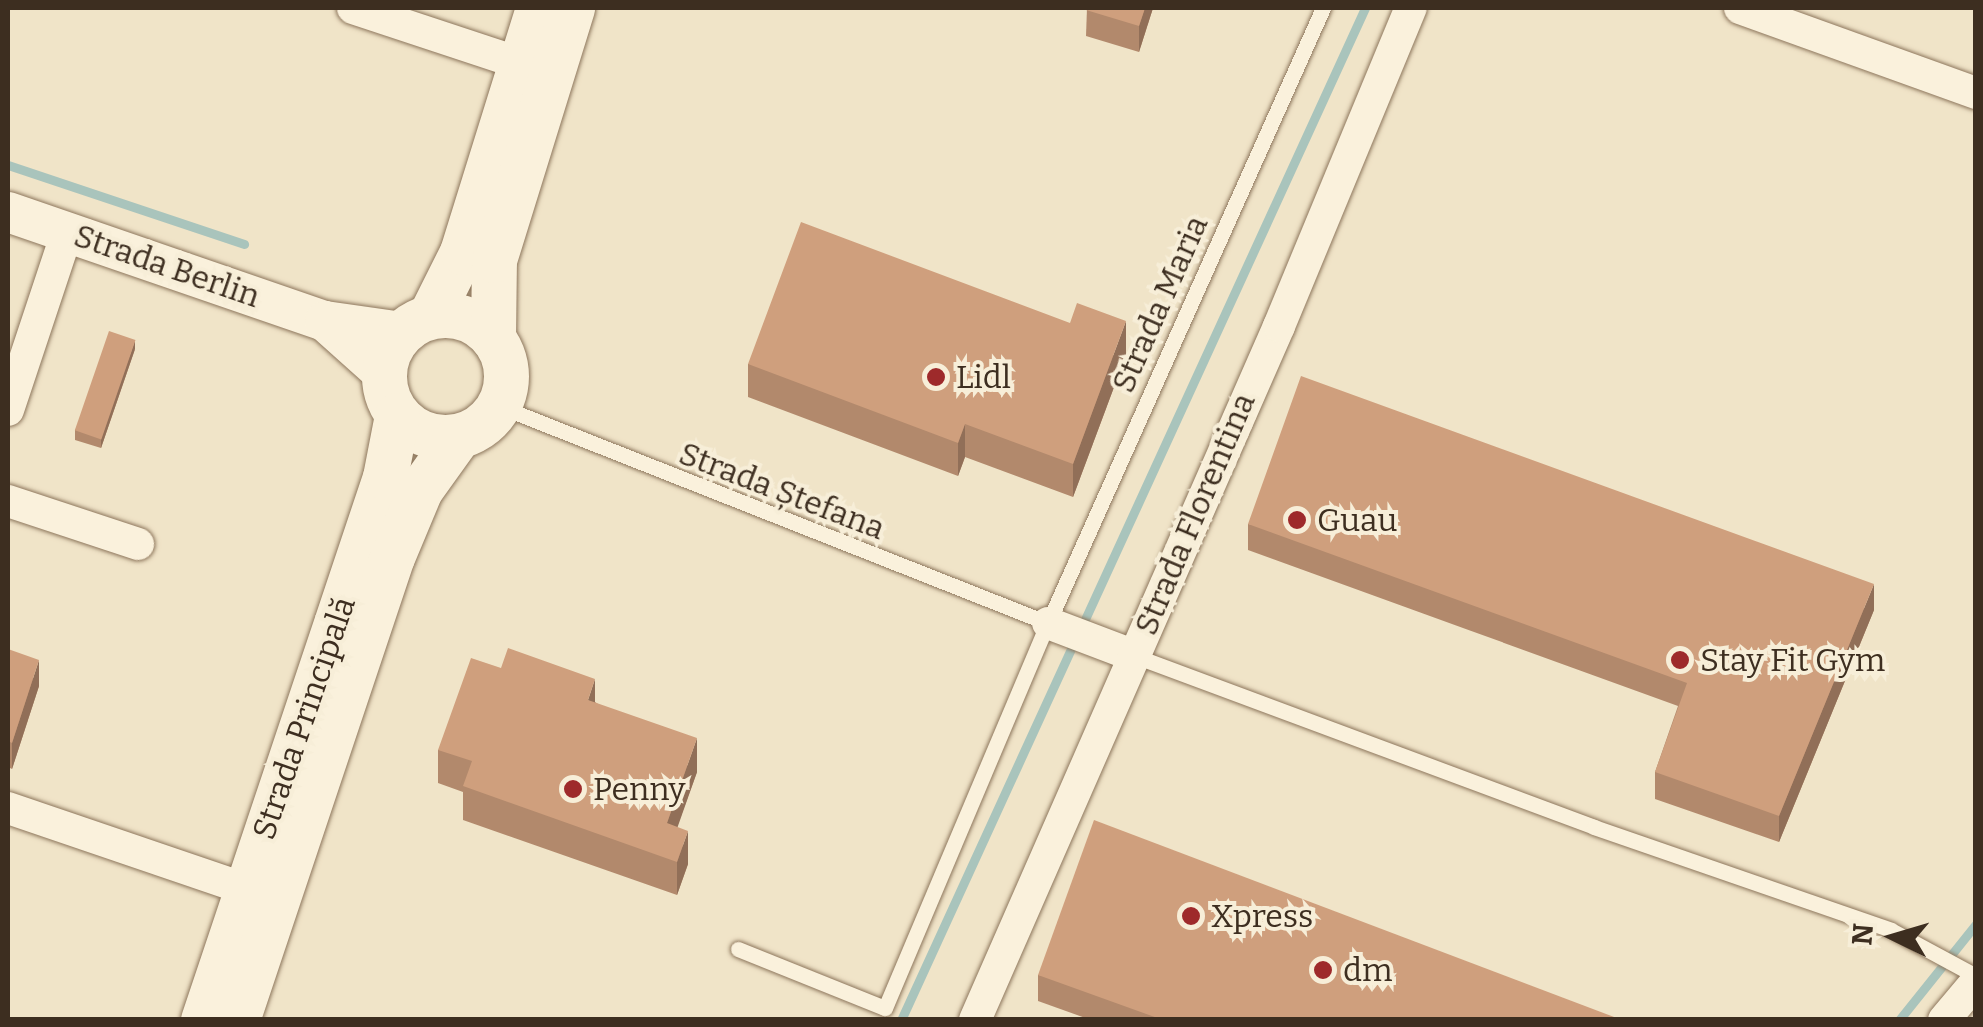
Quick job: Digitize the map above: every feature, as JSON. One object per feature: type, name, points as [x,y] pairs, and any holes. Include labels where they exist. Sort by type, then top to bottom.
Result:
[{"type":"main road","points":[[538,8],[462,252],[416,324],[389,350],[390,394],[424,435],[458,437],[489,420],[499,406],[507,371],[493,338],[494,260],[572,8]]},
{"type":"main road","points":[[416,324],[464,318],[493,338]]},
{"type":"main road","name":"Strada Principală","points":[[203,1020],[384,476],[390,394]]},
{"type":"main road","name":"Strada Principală","points":[[236,1020],[392,557],[420,490],[458,437]]},
{"type":"street","points":[[353,8],[520,63]]},
{"type":"street","name":"Strada Florentina","points":[[976,1020],[1280,326],[1411,8]]},
{"type":"street","points":[[1740,8],[1804,25],[1976,94]]},
{"type":"street","name":"Strada Berlin","points":[[8,212],[326,321],[416,324]]},
{"type":"street","points":[[8,410],[67,232]]},
{"type":"street","name":"Strada Berlin","points":[[326,321],[390,394]]},
{"type":"street","points":[[8,501],[138,544]]},
{"type":"street","points":[[1053,625],[1135,656]]},
{"type":"street","points":[[8,808],[246,889]]},
{"type":"street","points":[[1944,1020],[1972,976]]},
{"type":"lane","name":"Strada Maria","points":[[738,949],[885,1008],[1323,8]]},
{"type":"lane","name":"Strada Ștefana","points":[[499,406],[1053,625]]},
{"type":"lane","points":[[1135,656],[1930,948],[1972,976]]},
{"type":"building","points":[[1087,8],[1145,8],[1139,26]]},
{"type":"building","name":"Lidl","points":[[801,222],[1070,323],[1077,303],[1126,321],[1073,464],[965,424],[958,443],[748,364]]},
{"type":"building","points":[[109,331],[135,340],[101,439],[75,430]]},
{"type":"building","points":[[1301,376],[1874,584],[1779,816],[1655,772],[1687,683],[1248,524]]},
{"type":"building","name":"Penny","points":[[508,648],[595,679],[588,700],[697,738],[667,823],[688,831],[677,862],[463,786],[472,761],[438,750],[471,658],[501,668]]},
{"type":"building","points":[[8,649],[39,660],[12,743],[8,741]]},
{"type":"building","points":[[1094,820],[1622,1020],[1163,1020],[1038,975]]},
{"type":"waterway","points":[[1081,628],[1365,8]]},
{"type":"waterway","points":[[8,165],[244,244]]},
{"type":"waterway","points":[[901,1020],[1074,642]]},
{"type":"waterway","points":[[1899,1020],[1976,924]]},
{"type":"place","name":"Lidl","points":[[936,377]]},
{"type":"place","name":"Guau","points":[[1297,520]]},
{"type":"place","name":"Stay Fit Gym","points":[[1680,660]]},
{"type":"place","name":"Penny","points":[[573,789]]},
{"type":"place","name":"Xpress","points":[[1191,916]]},
{"type":"place","name":"dm","points":[[1323,970]]}]
